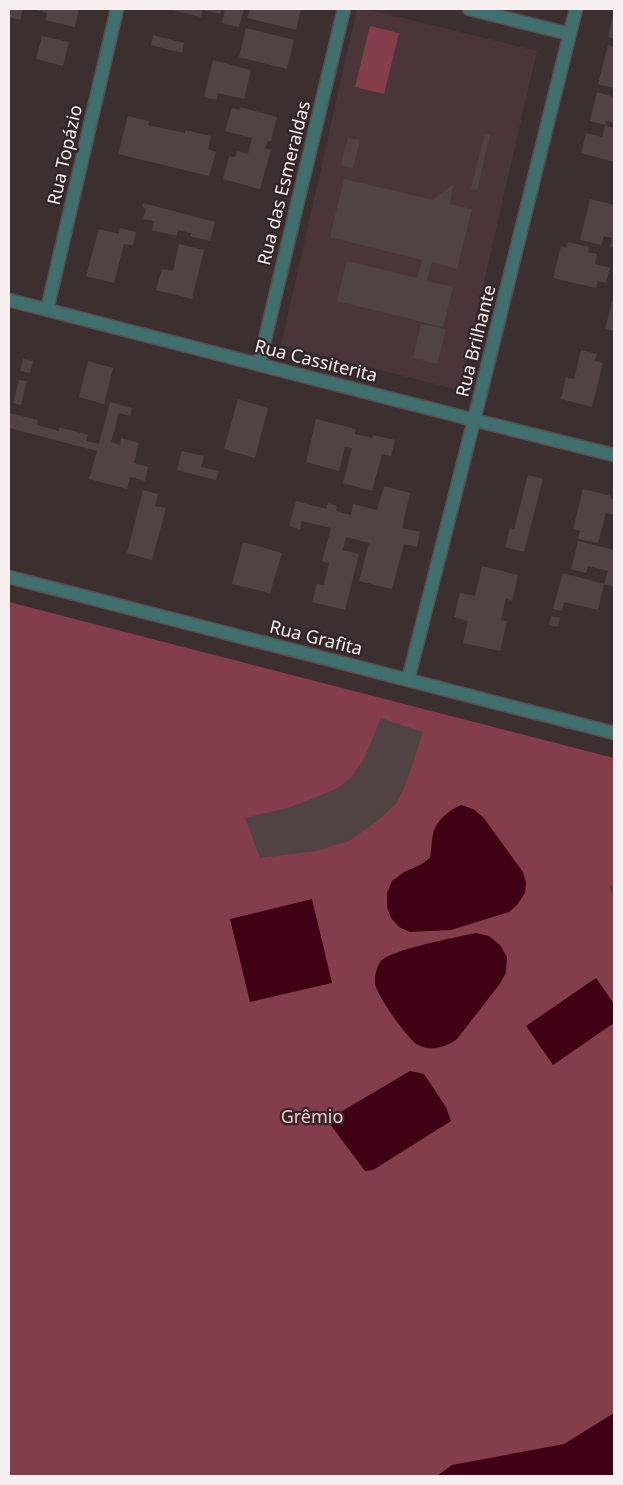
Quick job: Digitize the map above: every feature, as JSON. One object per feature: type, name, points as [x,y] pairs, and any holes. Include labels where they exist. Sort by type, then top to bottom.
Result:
[{"type":"street","name":"Rua Topázio","points":[[47,310],[117,9]]},
{"type":"street","name":"Rua das Esmeraldas","points":[[259,364],[344,9]]},
{"type":"street","points":[[469,9],[570,34]]},
{"type":"street","name":"Rua Brilhante","points":[[408,680],[576,9]]},
{"type":"street","name":"Rua Cassiterita","points":[[9,300],[614,455]]},
{"type":"street","name":"Rua Grafita","points":[[9,577],[614,734]]},
{"type":"shaded area","points":[[357,9],[366,9],[537,51],[459,390],[281,345]]},
{"type":"shaded area","points":[[461,805],[473,809],[483,817],[523,872],[526,882],[525,893],[517,905],[509,912],[451,930],[410,932],[399,927],[391,918],[387,907],[387,893],[392,881],[430,858],[433,833],[436,826],[445,815]]},
{"type":"shaded area","points":[[312,899],[332,983],[250,1002],[230,919]]},
{"type":"shaded area","points":[[476,933],[489,936],[500,945],[507,957],[506,973],[499,985],[457,1039],[438,1048],[418,1045],[400,1026],[376,988],[375,981],[378,965],[381,961],[398,952]]},
{"type":"shaded area","points":[[596,978],[614,1004],[614,1023],[553,1065],[526,1026]]},
{"type":"shaded area","points":[[410,1071],[424,1074],[446,1107],[451,1121],[373,1170],[365,1171],[327,1120]]},
{"type":"shaded area","points":[[614,1413],[614,1476],[437,1476],[452,1465],[564,1444]]},
{"type":"green space","points":[[370,26],[399,33],[384,94],[355,87]]},
{"type":"green space","name":"Grêmio","points":[[9,602],[614,758],[614,1476],[9,1476]]},
{"type":"building","points":[[9,9],[23,9],[20,20],[9,17]]},
{"type":"building","points":[[33,9],[79,9],[75,27],[45,20],[47,13]]},
{"type":"building","points":[[172,9],[222,9],[220,14],[203,10],[201,17]]},
{"type":"building","points":[[225,9],[244,9],[239,27],[222,23]]},
{"type":"building","points":[[250,9],[301,9],[296,30],[247,18]]},
{"type":"building","points":[[614,15],[614,39],[608,37]]},
{"type":"building","points":[[246,28],[294,40],[287,69],[239,57]]},
{"type":"building","points":[[153,35],[184,43],[182,53],[151,45]]},
{"type":"building","points":[[42,36],[69,42],[63,66],[36,59]]},
{"type":"building","points":[[608,45],[614,47],[614,88],[598,84]]},
{"type":"building","points":[[213,60],[251,70],[244,99],[218,93],[217,100],[204,97]]},
{"type":"building","points":[[597,92],[614,97],[614,123],[606,121],[605,125],[590,121]]},
{"type":"building","points":[[240,107],[277,117],[271,141],[268,141],[265,148],[271,150],[260,189],[223,179],[229,156],[235,157],[237,151],[248,154],[252,138],[225,131],[232,108],[239,110]]},
{"type":"building","points":[[128,116],[149,121],[148,125],[185,133],[185,130],[211,136],[208,149],[216,152],[209,176],[118,154]]},
{"type":"building","points":[[605,125],[614,128],[614,162],[581,153],[586,133],[602,137]]},
{"type":"building","points":[[485,134],[490,135],[477,190],[471,189]]},
{"type":"building","points":[[348,138],[360,140],[353,168],[341,165]]},
{"type":"building","points":[[344,179],[433,200],[454,184],[449,204],[472,209],[457,269],[432,262],[427,281],[453,287],[443,327],[337,301],[347,261],[417,278],[422,260],[330,237]]},
{"type":"building","points":[[590,199],[614,205],[614,248],[610,247],[612,238],[604,236],[601,245],[580,240]]},
{"type":"building","points":[[143,203],[215,222],[210,241],[190,236],[191,233],[178,230],[177,236],[152,230],[154,221],[143,219],[146,209],[142,207]]},
{"type":"building","points":[[120,228],[136,232],[133,245],[124,244],[114,283],[86,276],[99,229],[119,234]]},
{"type":"building","points":[[568,242],[589,247],[588,252],[597,254],[595,264],[610,268],[606,283],[598,281],[596,288],[553,278],[561,246],[566,248]]},
{"type":"building","points":[[179,244],[204,250],[192,299],[156,290],[162,269],[173,271]]},
{"type":"building","points":[[614,295],[614,331],[605,329]]},
{"type":"building","points":[[421,324],[446,329],[437,364],[413,358]]},
{"type":"building","points":[[581,350],[597,354],[595,361],[603,363],[592,407],[561,399],[566,377],[574,379]]},
{"type":"building","points":[[23,359],[33,361],[30,373],[20,371]]},
{"type":"building","points":[[88,361],[113,368],[104,404],[79,397]]},
{"type":"building","points":[[19,380],[27,381],[21,405],[13,403]]},
{"type":"building","points":[[238,399],[268,408],[255,458],[224,449]]},
{"type":"building","points":[[110,402],[132,408],[130,416],[119,413],[111,442],[120,445],[121,438],[139,443],[134,463],[148,467],[145,481],[130,477],[127,489],[89,479],[97,451],[9,428],[9,413],[38,420],[37,425],[59,431],[59,427],[88,435],[86,441],[99,444]]},
{"type":"building","points":[[316,419],[356,429],[355,434],[372,438],[373,435],[395,440],[391,456],[382,454],[372,491],[343,483],[352,448],[345,447],[339,471],[306,462]]},
{"type":"building","points":[[182,451],[204,456],[201,467],[219,471],[216,480],[177,470]]},
{"type":"building","points":[[528,475],[543,479],[524,552],[505,547],[510,528],[514,529]]},
{"type":"building","points":[[384,486],[410,493],[402,528],[420,532],[417,547],[404,544],[392,589],[359,581],[369,543],[346,537],[343,550],[359,554],[345,610],[312,602],[317,584],[324,585],[329,563],[322,561],[331,528],[302,521],[300,529],[289,526],[296,501],[326,509],[328,503],[337,506],[336,511],[351,515],[353,504],[377,510]]},
{"type":"building","points":[[583,489],[611,496],[610,498],[614,499],[614,515],[606,513],[598,543],[578,539],[580,531],[573,529]]},
{"type":"building","points":[[143,490],[158,494],[155,506],[166,508],[152,560],[127,553]]},
{"type":"building","points":[[578,541],[614,550],[614,587],[604,584],[608,571],[588,566],[586,573],[571,569]]},
{"type":"building","points":[[243,542],[282,553],[270,593],[232,584]]},
{"type":"building","points":[[482,566],[518,575],[512,601],[506,598],[501,620],[507,621],[500,651],[463,643],[468,621],[454,617],[460,593],[475,596]]},
{"type":"building","points":[[563,573],[604,584],[598,610],[564,602],[562,611],[553,609]]},
{"type":"building","points":[[551,616],[560,618],[558,627],[549,625]]},
{"type":"building","points":[[381,718],[423,732],[407,781],[396,804],[377,821],[349,841],[316,851],[260,858],[245,818],[291,807],[336,789],[351,778],[364,759]]},
{"type":"building","points":[[614,883],[614,896],[609,887]]}]
